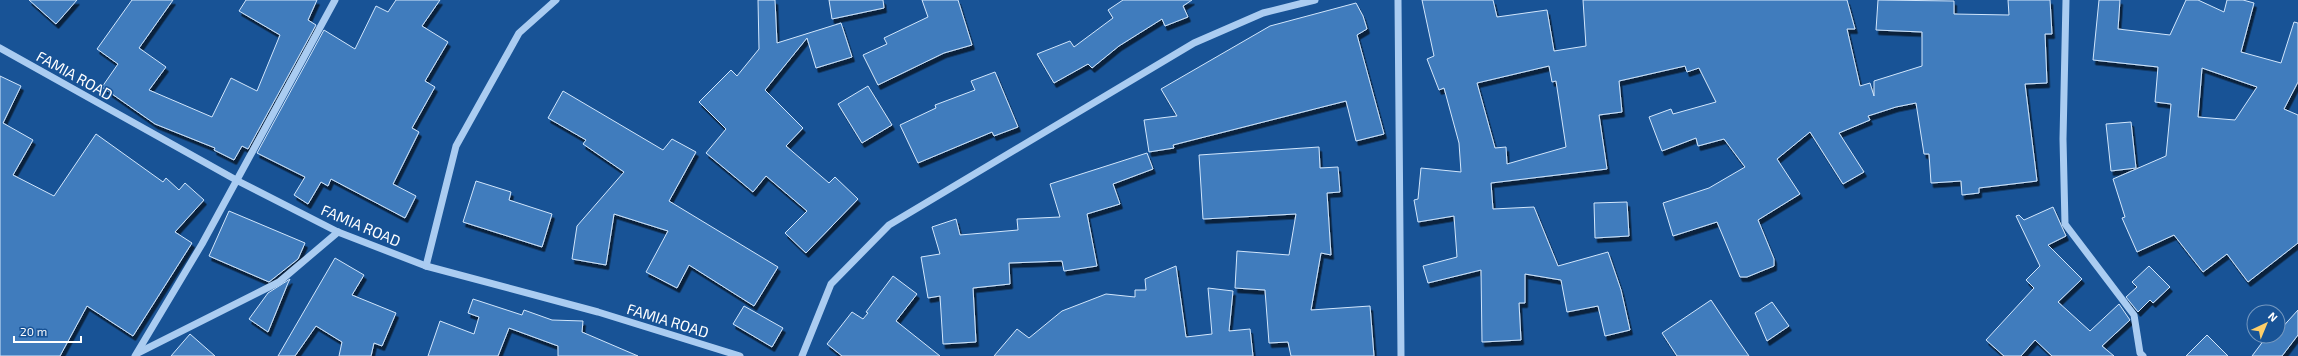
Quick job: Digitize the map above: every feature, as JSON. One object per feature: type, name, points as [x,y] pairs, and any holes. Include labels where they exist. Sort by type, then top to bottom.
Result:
[{"type":"street","points":[[136,354],[238,181],[335,0]]},
{"type":"street","points":[[426,266],[456,146],[519,33],[556,0]]},
{"type":"street","points":[[802,356],[831,284],[889,225],[1194,43],[1263,13],[1315,0]]},
{"type":"street","points":[[1398,0],[1401,356]]},
{"type":"street","points":[[2066,0],[2063,139],[2066,224],[2134,315],[2140,353],[2143,356]]},
{"type":"street","name":"FAMIA ROAD","points":[[0,48],[238,181],[338,232],[426,266],[598,312],[740,356]]},
{"type":"street","points":[[136,354],[279,282],[338,232]]},
{"type":"building","points":[[29,0],[77,0],[56,24]]},
{"type":"building","points":[[132,0],[173,0],[139,48],[166,67],[149,90],[212,117],[231,78],[257,91],[280,35],[239,11],[246,0],[317,0],[308,20],[316,25],[248,149],[242,146],[234,160],[214,150],[215,148],[155,124],[102,87],[118,64],[97,49]]},
{"type":"building","points":[[396,0],[440,0],[422,26],[448,42],[425,81],[435,87],[412,128],[419,132],[393,184],[416,196],[405,218],[331,179],[328,186],[321,182],[308,204],[294,195],[305,177],[257,153],[324,30],[355,49],[376,6],[388,12]]},
{"type":"building","points":[[758,0],[775,0],[777,43],[841,23],[852,57],[816,68],[807,38],[765,90],[803,128],[786,146],[829,183],[835,177],[858,199],[806,253],[785,233],[807,211],[766,176],[753,192],[706,153],[726,129],[699,102],[731,70],[737,76],[759,49]]},
{"type":"building","points":[[829,0],[883,0],[884,8],[832,19]]},
{"type":"building","points":[[922,0],[958,0],[972,45],[944,53],[878,85],[863,55],[887,44],[884,38],[928,17]]},
{"type":"building","points":[[1123,0],[1192,0],[1183,6],[1188,17],[1165,26],[1162,19],[1119,46],[1092,68],[1088,64],[1054,83],[1037,54],[1070,41],[1074,47],[1113,18],[1108,10]]},
{"type":"building","points":[[1422,0],[1493,0],[1497,17],[1547,10],[1554,51],[1586,46],[1583,0],[1847,0],[1855,29],[1847,29],[1860,86],[1870,83],[1874,96],[1874,81],[1922,66],[1922,32],[1876,30],[1878,0],[1954,1],[1954,14],[2009,15],[2008,0],[2050,0],[2052,34],[2045,34],[2047,83],[2025,84],[2037,181],[1979,188],[1979,193],[1962,195],[1961,181],[1931,183],[1929,154],[1924,154],[1916,103],[1896,107],[1868,116],[1870,120],[1839,133],[1864,172],[1843,184],[1810,132],[1777,159],[1800,194],[1758,220],[1774,259],[1774,266],[1747,277],[1740,277],[1717,222],[1673,236],[1663,203],[1709,188],[1745,167],[1724,139],[1698,146],[1696,138],[1662,151],[1649,117],[1671,109],[1673,114],[1716,102],[1699,68],[1687,72],[1685,66],[1619,81],[1622,112],[1599,115],[1607,169],[1491,183],[1493,209],[1534,207],[1558,266],[1608,252],[1621,290],[1630,330],[1605,336],[1598,306],[1567,312],[1561,280],[1525,274],[1525,303],[1519,303],[1521,340],[1482,342],[1481,270],[1428,283],[1423,266],[1457,257],[1454,216],[1418,222],[1414,200],[1418,199],[1421,168],[1461,172],[1459,143],[1444,88],[1439,90],[1427,59],[1434,56]],"holes":[[[1549,66],[1552,82],[1556,81],[1566,147],[1507,164],[1506,147],[1495,148],[1477,83]]]},
{"type":"building","points":[[2099,0],[2120,0],[2118,29],[2170,35],[2186,0],[2198,0],[2224,12],[2227,0],[2243,0],[2254,3],[2241,52],[2281,63],[2294,22],[2298,23],[2298,82],[2284,109],[2298,115],[2298,243],[2248,282],[2227,254],[2203,272],[2174,235],[2137,252],[2122,218],[2125,217],[2113,179],[2166,156],[2171,104],[2155,102],[2158,67],[2093,60]],"holes":[[[2202,68],[2257,87],[2235,120],[2198,117]]]},
{"type":"building","points":[[1356,3],[1363,16],[1367,29],[1357,35],[1384,134],[1356,141],[1346,101],[1173,145],[1174,148],[1149,152],[1144,120],[1177,116],[1161,89],[1270,26]]},
{"type":"building","points":[[995,72],[1018,127],[994,136],[992,132],[918,163],[900,125],[936,108],[935,105],[975,90],[971,81]]},
{"type":"building","points":[[0,76],[21,86],[3,123],[33,140],[13,175],[54,196],[96,134],[163,182],[166,178],[179,190],[185,183],[204,200],[175,232],[192,243],[133,336],[87,306],[60,356],[0,356]]},
{"type":"building","points":[[868,86],[892,125],[862,143],[838,104]]},
{"type":"building","points":[[563,91],[663,150],[672,139],[696,152],[669,201],[778,267],[754,306],[689,265],[677,288],[646,272],[668,231],[614,214],[606,265],[572,259],[577,226],[624,172],[583,144],[586,140],[548,118]]},
{"type":"building","points":[[2131,122],[2136,168],[2111,171],[2106,124]]},
{"type":"building","points":[[1319,147],[1320,168],[1338,167],[1340,192],[1327,193],[1331,255],[1321,253],[1311,310],[1370,306],[1374,356],[1291,356],[1288,342],[1269,343],[1265,290],[1235,288],[1237,251],[1289,255],[1296,214],[1203,219],[1199,155]]},
{"type":"building","points":[[1147,153],[1153,169],[1113,184],[1120,204],[1087,214],[1097,266],[1064,271],[1062,261],[1009,263],[1010,284],[973,288],[976,342],[943,344],[940,296],[928,298],[921,257],[940,254],[932,227],[956,219],[960,235],[1018,230],[1017,219],[1060,217],[1050,184]]},
{"type":"building","points":[[476,181],[511,192],[509,200],[552,214],[542,247],[463,222]]},
{"type":"building","points":[[1627,202],[1629,236],[1595,238],[1594,203]]},
{"type":"building","points":[[2053,207],[2066,236],[2048,245],[2082,279],[2058,302],[2090,331],[2119,304],[2130,320],[2102,346],[2114,356],[2052,356],[2035,340],[2021,356],[2004,356],[1986,340],[2034,288],[2026,280],[2040,266],[2016,216],[2019,215],[2024,220]]},
{"type":"building","points":[[229,211],[305,243],[298,259],[269,282],[209,256]]},
{"type":"building","points":[[335,258],[364,275],[352,295],[396,313],[382,346],[374,343],[371,356],[339,356],[342,342],[316,326],[295,356],[278,356]]},
{"type":"building","points":[[1176,266],[1186,337],[1212,334],[1208,288],[1233,291],[1229,331],[1250,329],[1253,356],[994,356],[1017,329],[1029,338],[1062,311],[1106,294],[1135,297],[1135,290],[1146,290],[1145,279]]},
{"type":"building","points":[[2149,266],[2170,287],[2153,303],[2150,300],[2138,312],[2126,297],[2137,287],[2132,282]]},
{"type":"building","points":[[893,276],[917,294],[896,321],[940,356],[842,356],[827,344],[852,312],[863,319],[868,313],[866,312]]},
{"type":"building","points":[[290,279],[268,332],[249,319],[268,293]]},
{"type":"building","points":[[473,299],[522,315],[524,310],[552,320],[583,321],[582,332],[638,356],[558,356],[558,346],[509,328],[498,356],[428,356],[440,321],[474,334],[479,317],[468,313]]},
{"type":"building","points":[[1711,300],[1749,356],[1677,356],[1662,333]]},
{"type":"building","points":[[1772,302],[1789,326],[1767,341],[1755,313]]},
{"type":"building","points":[[744,306],[783,328],[772,347],[733,324]]},
{"type":"building","points":[[2298,310],[2298,335],[2282,356],[2252,356],[2261,344],[2286,344],[2286,323]]},
{"type":"building","points":[[190,334],[215,356],[171,356]]},
{"type":"building","points":[[2207,335],[2228,356],[2186,356]]}]
